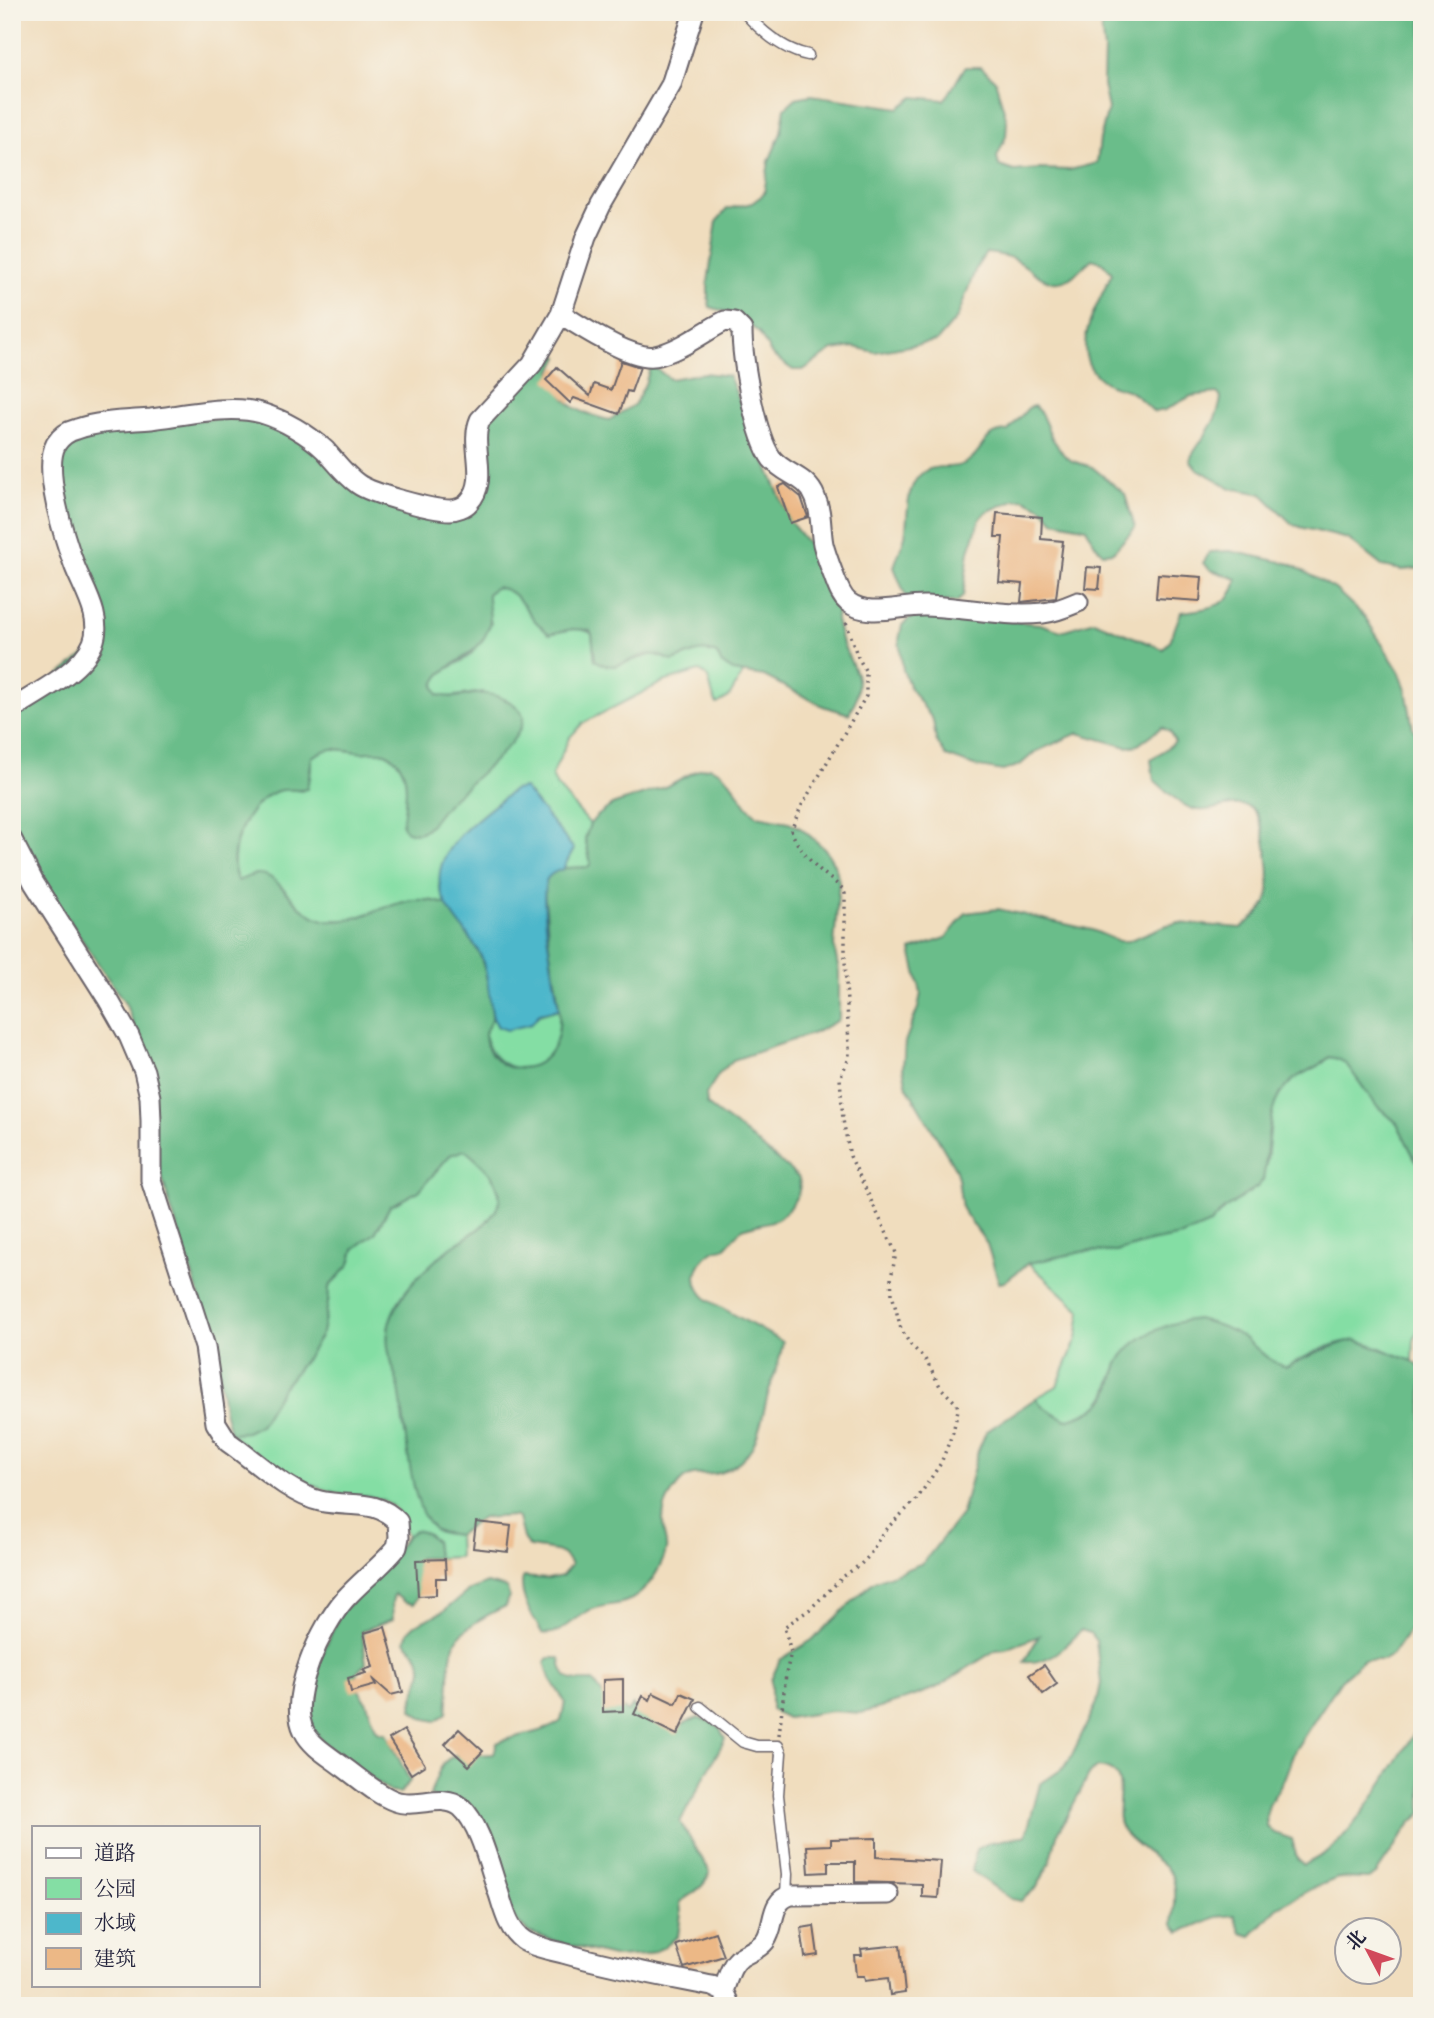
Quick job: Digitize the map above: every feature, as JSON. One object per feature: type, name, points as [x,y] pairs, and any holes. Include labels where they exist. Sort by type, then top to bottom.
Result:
[{"type":"street","points":[[12,709],[74,667],[87,654],[96,633],[94,614],[64,538],[52,477],[53,453],[57,443],[67,432],[102,424],[248,410],[284,422],[303,433],[324,449],[360,486],[409,502],[450,510],[469,502],[479,480],[475,431],[480,420],[532,364],[561,314],[586,237],[601,205],[671,85],[694,12]]},
{"type":"street","points":[[561,314],[589,332],[641,356],[657,356],[725,321],[734,322],[743,330],[744,370],[766,447],[779,466],[799,477],[814,493],[829,565],[841,594],[860,609],[925,606],[1042,613],[1078,602]]},
{"type":"street","points":[[12,840],[34,883],[109,1001],[144,1071],[150,1097],[151,1180],[205,1347],[216,1423],[220,1432],[228,1442],[296,1492],[318,1501],[382,1508],[397,1522],[397,1547],[343,1601],[313,1655],[301,1700],[300,1720],[304,1733],[332,1759],[383,1796],[413,1805],[446,1800],[459,1805],[478,1833],[509,1924],[526,1942],[600,1964],[712,1986],[727,1998],[732,1966],[764,1942],[777,1904],[786,1896],[888,1894]]},
{"type":"lane","points":[[744,12],[771,38],[808,55]]},
{"type":"lane","points":[[700,1707],[743,1742],[757,1746],[778,1746],[781,1752],[778,1795],[787,1874],[786,1896]]},
{"type":"path","points":[[778,1746],[791,1653],[784,1627],[809,1610],[861,1563],[883,1532],[917,1499],[941,1463],[958,1410],[957,1404],[941,1388],[925,1359],[910,1344],[901,1329],[892,1294],[891,1278],[896,1253],[850,1156],[839,1091],[840,1078],[849,1058],[845,894],[843,889],[811,864],[795,841],[791,830],[802,805],[866,696],[866,672],[846,624],[848,602]]},
{"type":"green space","points":[[1099,12],[1422,12],[1422,568],[1402,570],[1382,566],[1348,539],[1291,523],[1262,494],[1231,488],[1196,468],[1190,460],[1217,413],[1221,397],[1217,393],[1191,396],[1165,410],[1154,412],[1132,393],[1108,384],[1094,373],[1087,360],[1085,346],[1092,316],[1112,273],[1102,262],[1092,259],[1070,278],[1054,282],[1040,277],[1014,259],[986,253],[976,268],[957,318],[937,341],[875,352],[854,347],[833,350],[803,370],[793,370],[772,355],[759,333],[739,316],[710,307],[708,282],[717,221],[727,209],[752,203],[764,194],[769,161],[781,133],[785,108],[796,98],[811,95],[899,108],[914,97],[944,100],[966,67],[981,67],[995,80],[1007,121],[1006,136],[997,157],[999,166],[1014,171],[1070,170],[1097,163],[1108,109],[1103,85],[1104,50]]},
{"type":"green space","points":[[548,351],[559,357],[552,371],[566,400],[578,410],[609,420],[635,404],[651,365],[670,379],[704,373],[729,376],[791,523],[809,545],[837,603],[836,620],[841,640],[858,683],[856,699],[849,714],[823,706],[764,676],[733,671],[721,663],[717,654],[711,652],[695,653],[673,661],[658,655],[648,655],[619,665],[604,665],[595,660],[592,634],[589,630],[573,629],[549,634],[513,594],[496,587],[488,593],[490,622],[484,637],[469,654],[444,671],[434,686],[438,695],[456,697],[487,694],[513,704],[522,713],[523,722],[508,747],[450,801],[429,826],[415,833],[402,826],[406,785],[401,766],[394,759],[379,752],[334,749],[324,751],[312,757],[307,789],[275,792],[255,807],[240,830],[234,870],[238,881],[256,874],[267,876],[305,910],[324,920],[356,918],[413,900],[446,904],[475,945],[483,964],[492,1010],[492,1019],[485,1032],[487,1045],[500,1063],[517,1068],[537,1064],[550,1052],[559,1025],[558,995],[549,946],[544,888],[546,880],[561,869],[588,867],[591,863],[585,839],[590,824],[612,805],[665,787],[700,769],[710,767],[730,781],[747,806],[758,816],[789,822],[802,829],[825,849],[835,866],[839,881],[834,946],[839,972],[839,1020],[814,1033],[733,1060],[719,1074],[706,1094],[707,1104],[711,1108],[798,1177],[800,1182],[795,1199],[779,1218],[740,1231],[724,1248],[714,1250],[706,1256],[696,1275],[698,1288],[708,1300],[783,1342],[757,1437],[745,1456],[735,1465],[716,1474],[689,1476],[673,1491],[663,1514],[666,1546],[664,1556],[643,1591],[627,1601],[588,1611],[561,1630],[549,1634],[542,1633],[527,1606],[523,1577],[548,1579],[562,1576],[571,1565],[563,1554],[528,1546],[518,1518],[513,1516],[482,1518],[458,1535],[441,1533],[433,1528],[418,1502],[413,1483],[399,1389],[387,1339],[391,1318],[411,1286],[432,1264],[483,1226],[494,1213],[500,1197],[495,1181],[465,1150],[450,1155],[419,1191],[390,1206],[375,1233],[354,1249],[350,1264],[329,1287],[322,1333],[281,1390],[260,1425],[246,1432],[230,1433],[217,1356],[158,1163],[147,1061],[126,1005],[45,885],[12,822],[12,713],[104,639],[107,619],[65,509],[58,472],[61,448],[68,441],[109,428],[242,416],[283,429],[408,510],[460,519],[476,510],[485,481],[482,433],[487,421]]},
{"type":"green space","points":[[1034,406],[1041,413],[1052,438],[1064,455],[1072,461],[1092,467],[1125,494],[1135,528],[1113,552],[1103,553],[1086,528],[1054,521],[1041,507],[1024,499],[1014,500],[986,512],[980,519],[969,551],[963,596],[957,602],[912,601],[905,595],[894,567],[905,536],[910,492],[918,477],[935,467],[957,466],[967,462],[988,438],[1008,431],[1028,408]]},
{"type":"green space","points":[[1230,551],[1291,564],[1335,589],[1365,617],[1399,671],[1406,689],[1413,729],[1422,736],[1422,1166],[1415,1159],[1397,1123],[1376,1105],[1347,1065],[1339,1059],[1329,1057],[1296,1078],[1283,1091],[1276,1102],[1269,1127],[1263,1180],[1223,1210],[1210,1224],[1182,1236],[1144,1243],[1116,1252],[1086,1251],[1029,1263],[999,1283],[987,1244],[962,1209],[955,1168],[907,1087],[903,1068],[905,1042],[921,993],[911,950],[946,938],[966,913],[998,909],[1092,930],[1118,941],[1128,941],[1178,923],[1241,928],[1259,913],[1267,901],[1267,852],[1261,824],[1251,808],[1237,805],[1207,810],[1193,809],[1177,800],[1154,780],[1151,760],[1175,742],[1170,732],[1162,727],[1138,745],[1127,747],[1078,733],[1035,752],[1020,765],[1003,771],[974,766],[946,756],[936,740],[933,720],[910,688],[903,670],[899,640],[902,625],[919,616],[946,615],[1040,624],[1061,631],[1094,621],[1163,649],[1170,641],[1181,612],[1217,605],[1230,596],[1237,579],[1211,570],[1203,563],[1210,552]]},
{"type":"green space","points":[[496,587],[513,594],[549,634],[577,629],[592,634],[595,660],[614,666],[654,654],[673,661],[702,650],[717,654],[727,667],[743,673],[729,697],[717,704],[707,676],[699,671],[663,682],[583,723],[569,738],[552,775],[556,785],[590,824],[585,839],[591,863],[588,867],[563,869],[573,849],[524,788],[463,832],[439,885],[446,904],[410,900],[348,920],[323,920],[305,912],[282,887],[256,874],[238,881],[234,870],[234,856],[249,814],[268,795],[283,789],[302,791],[310,779],[312,757],[324,751],[334,749],[379,752],[394,759],[401,766],[406,785],[403,826],[424,829],[450,800],[483,692],[448,697],[438,695],[434,686],[440,675],[472,653],[491,624],[488,593]]},
{"type":"green space","points":[[559,1009],[556,1041],[543,1060],[525,1068],[515,1067],[496,1058],[489,1048],[485,1033],[493,1018],[498,1027]]},
{"type":"green space","points":[[1329,1057],[1339,1059],[1347,1065],[1376,1105],[1397,1123],[1415,1159],[1422,1166],[1421,1320],[1414,1341],[1413,1361],[1375,1346],[1346,1341],[1329,1346],[1286,1367],[1275,1364],[1244,1338],[1123,1355],[1105,1396],[1093,1409],[1066,1420],[1042,1406],[1036,1398],[1057,1386],[1077,1339],[1081,1311],[1029,1263],[1086,1251],[1116,1252],[1210,1224],[1223,1210],[1257,1187],[1267,1161],[1272,1111],[1279,1093],[1293,1079]]},
{"type":"green space","points":[[465,1149],[491,1175],[498,1188],[498,1204],[488,1220],[446,1251],[409,1287],[395,1309],[388,1332],[390,1354],[400,1390],[404,1428],[413,1458],[443,1533],[458,1535],[459,1557],[437,1558],[435,1541],[422,1532],[407,1536],[398,1514],[388,1503],[371,1497],[325,1490],[295,1478],[255,1453],[230,1433],[246,1432],[260,1425],[281,1390],[306,1359],[328,1303],[329,1287],[350,1264],[354,1249],[375,1233],[390,1206],[418,1191],[450,1155]]},
{"type":"green space","points":[[1197,1319],[1233,1331],[1268,1358],[1286,1367],[1315,1353],[1356,1340],[1413,1361],[1422,1369],[1422,1620],[1409,1630],[1392,1655],[1383,1660],[1363,1660],[1341,1680],[1295,1750],[1266,1816],[1267,1826],[1274,1833],[1292,1839],[1297,1859],[1304,1865],[1323,1855],[1358,1818],[1422,1722],[1422,1813],[1411,1823],[1376,1874],[1368,1879],[1338,1878],[1311,1889],[1277,1908],[1251,1936],[1241,1933],[1234,1915],[1216,1917],[1180,1932],[1173,1925],[1175,1894],[1172,1876],[1124,1832],[1120,1823],[1119,1783],[1116,1775],[1109,1770],[1096,1767],[1089,1775],[1057,1835],[1050,1863],[1037,1887],[1021,1901],[1011,1899],[972,1871],[976,1849],[993,1842],[1026,1835],[1040,1784],[1065,1767],[1070,1759],[1097,1703],[1101,1683],[1096,1641],[1090,1633],[1081,1630],[1049,1658],[1033,1662],[1024,1662],[1039,1636],[1006,1649],[996,1650],[936,1688],[861,1713],[832,1711],[787,1718],[771,1710],[771,1680],[780,1660],[812,1640],[873,1582],[923,1563],[962,1513],[978,1451],[986,1432],[1036,1398],[1042,1406],[1066,1420],[1092,1410],[1107,1396],[1124,1354],[1141,1338],[1163,1327]]},
{"type":"green space","points":[[415,1530],[428,1534],[435,1541],[437,1558],[419,1558],[421,1589],[414,1604],[405,1602],[394,1594],[393,1619],[362,1631],[366,1664],[358,1670],[355,1684],[366,1701],[376,1729],[386,1733],[410,1781],[400,1793],[390,1792],[326,1745],[310,1727],[306,1704],[309,1683],[340,1614]]},
{"type":"green space","points":[[487,1583],[507,1588],[509,1597],[506,1606],[484,1617],[459,1637],[451,1659],[447,1713],[436,1721],[422,1718],[412,1709],[422,1667],[415,1651],[405,1641],[408,1632],[415,1625],[444,1611],[468,1591]]},
{"type":"green space","points":[[549,1658],[560,1658],[563,1671],[569,1679],[593,1681],[605,1698],[628,1712],[633,1705],[639,1713],[677,1726],[698,1718],[712,1722],[720,1728],[725,1739],[680,1822],[710,1872],[702,1886],[680,1902],[678,1936],[665,1947],[646,1955],[617,1957],[528,1932],[515,1920],[476,1822],[430,1795],[440,1769],[451,1758],[494,1754],[497,1743],[547,1729],[561,1721],[565,1702],[550,1678],[545,1662]]},
{"type":"water","points":[[524,788],[574,849],[563,869],[547,879],[544,892],[559,1009],[540,1013],[531,1024],[507,1030],[498,1027],[493,1018],[483,961],[446,904],[440,886],[440,869],[447,853],[470,825],[513,790]]},
{"type":"building","points":[[621,361],[640,367],[619,414],[574,398],[570,403],[546,380],[557,367],[590,396],[594,384],[611,390]]},
{"type":"building","points":[[785,484],[801,497],[808,517],[790,523],[778,487]]},
{"type":"building","points":[[997,513],[1042,517],[1041,539],[1063,541],[1056,598],[1021,602],[1023,584],[999,582],[1003,537],[995,537]]},
{"type":"building","points":[[1087,567],[1101,568],[1099,589],[1085,588]]},
{"type":"building","points":[[1158,574],[1202,577],[1200,601],[1156,598]]},
{"type":"building","points":[[476,1522],[511,1526],[508,1552],[473,1548]]},
{"type":"building","points":[[445,1559],[446,1578],[436,1578],[436,1595],[418,1596],[416,1560]]},
{"type":"building","points":[[385,1627],[403,1692],[391,1695],[372,1678],[376,1685],[351,1692],[348,1678],[366,1673],[363,1670],[373,1667],[364,1633]]},
{"type":"building","points":[[1044,1665],[1057,1684],[1043,1694],[1029,1675]]},
{"type":"building","points":[[623,1679],[623,1711],[603,1712],[603,1680]]},
{"type":"building","points":[[653,1693],[676,1704],[681,1693],[695,1699],[677,1735],[634,1714],[643,1696],[650,1700]]},
{"type":"building","points":[[459,1729],[483,1751],[469,1766],[445,1744]]},
{"type":"building","points":[[404,1730],[425,1765],[411,1774],[389,1739]]},
{"type":"building","points":[[876,1838],[876,1857],[941,1861],[938,1898],[922,1897],[922,1884],[855,1882],[855,1862],[828,1862],[828,1872],[809,1873],[807,1846],[831,1845],[831,1839]]},
{"type":"building","points":[[814,1926],[818,1955],[805,1957],[801,1928]]},
{"type":"building","points":[[715,1932],[724,1956],[684,1968],[676,1945]]},
{"type":"building","points":[[900,1945],[905,1993],[890,1995],[888,1978],[865,1981],[864,1976],[856,1976],[854,1955],[862,1955],[861,1949]]}]
